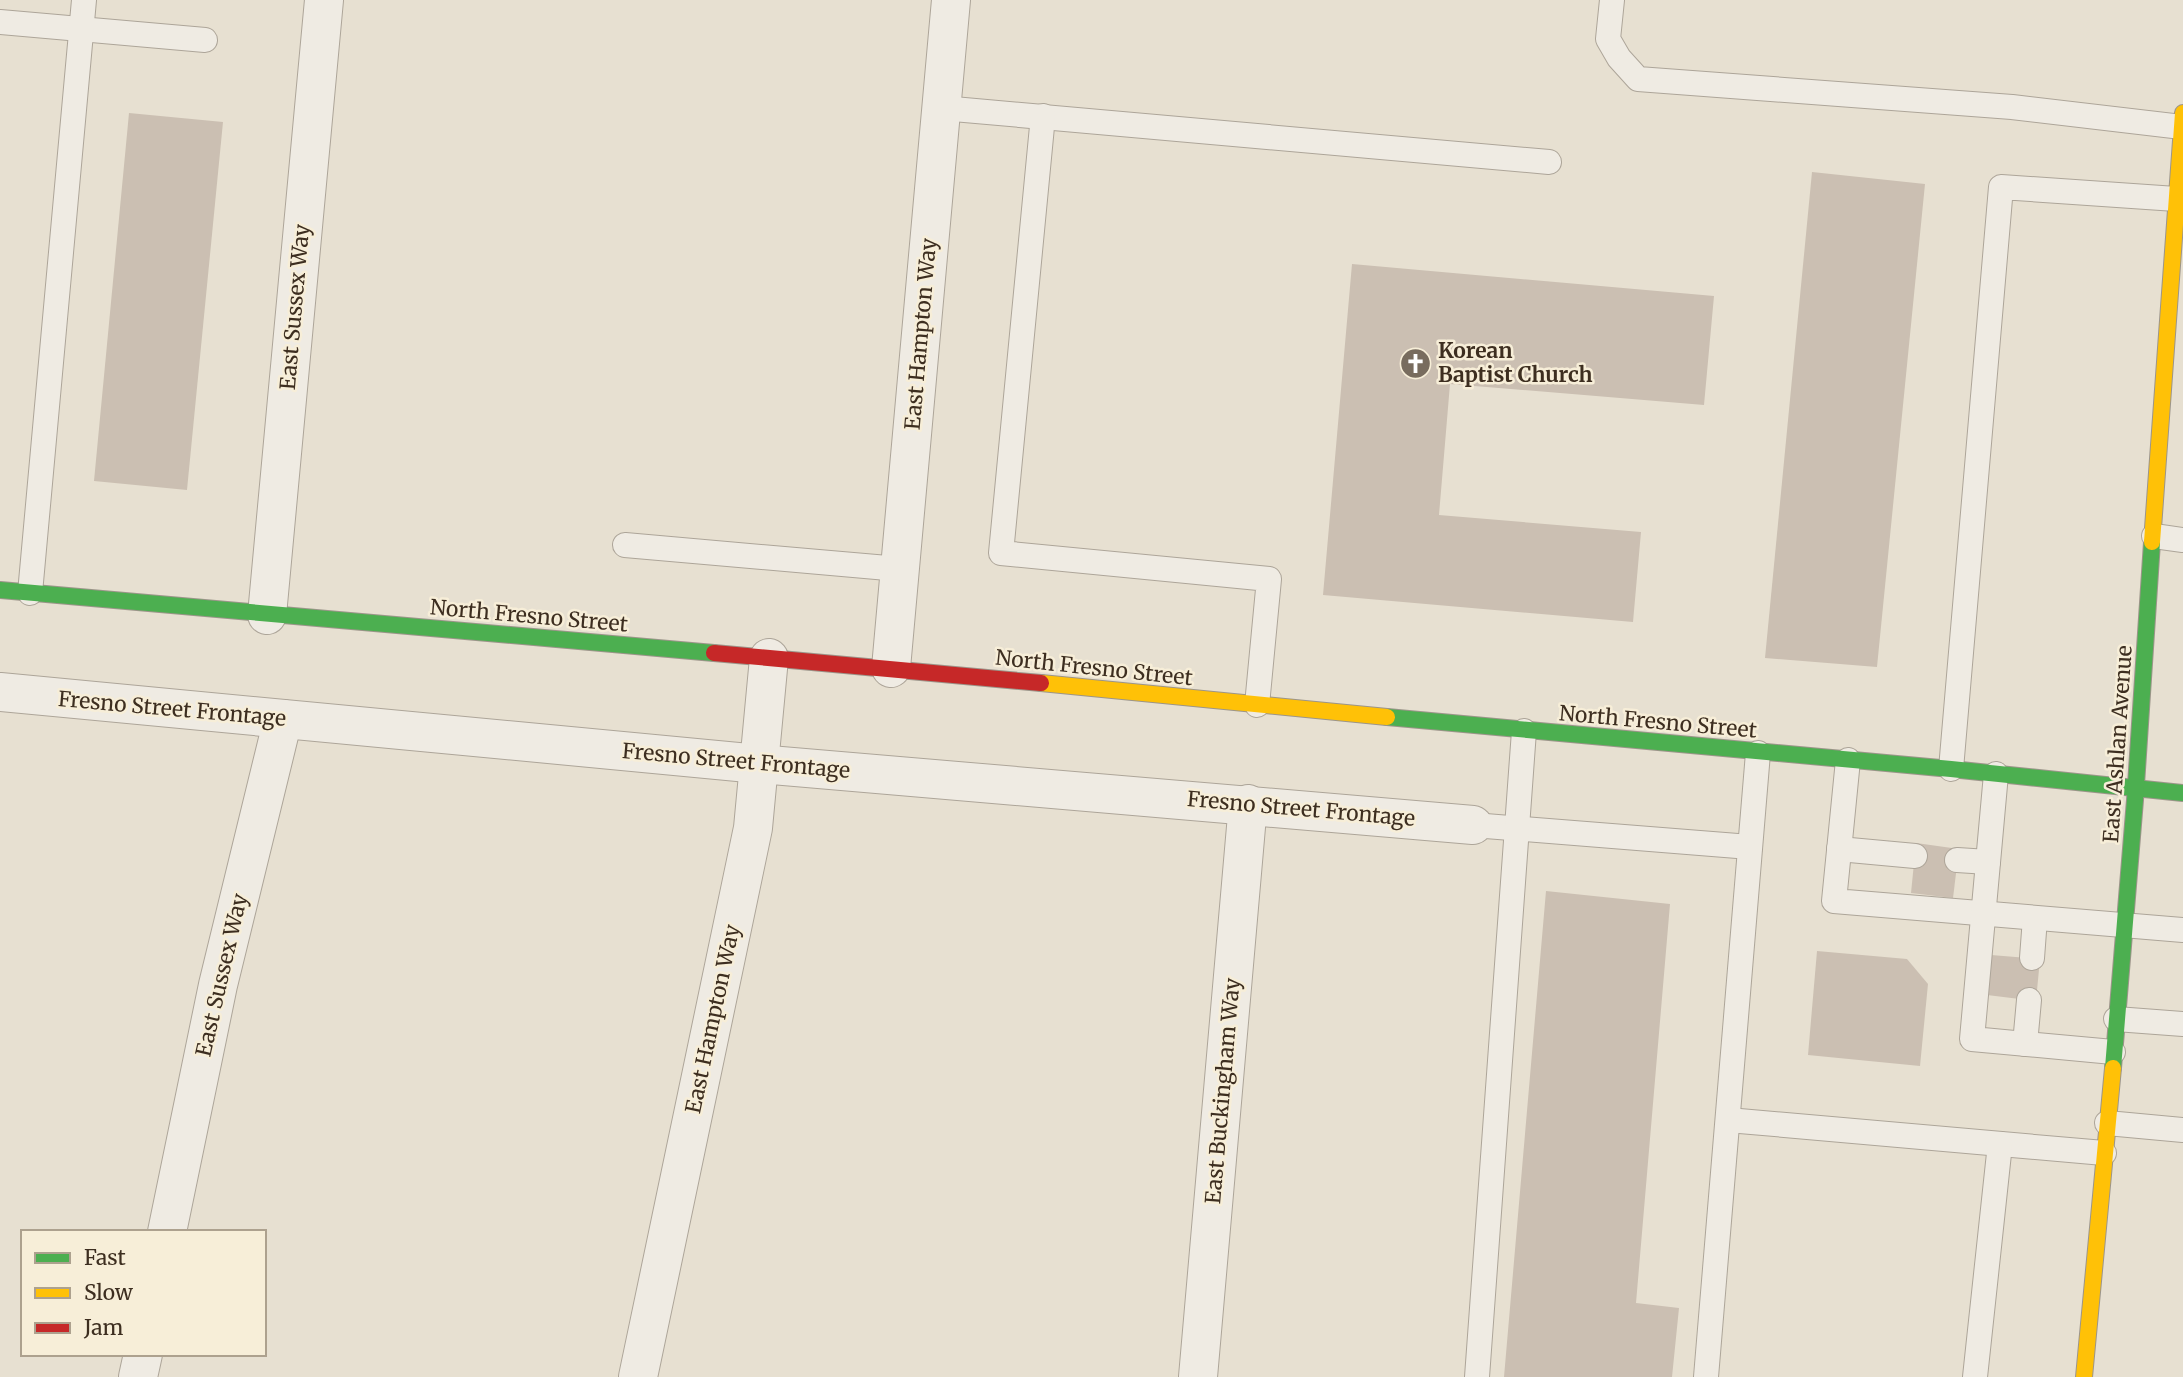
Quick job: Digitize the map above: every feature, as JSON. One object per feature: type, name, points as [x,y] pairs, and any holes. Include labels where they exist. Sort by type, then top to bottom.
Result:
[{"type":"main road","name":"East Ashlan Avenue","points":[[2084,1377],[2136,788],[2182,120]]},
{"type":"main road","name":"North Fresno Street","points":[[0,590],[891,668],[2183,793]]},
{"type":"street","name":"East Sussex Way","points":[[267,615],[324,0]]},
{"type":"street","name":"East Hampton Way","points":[[891,668],[951,0]]},
{"type":"street","name":"East Hampton Way","points":[[638,1377],[752,828],[769,658]]},
{"type":"street","name":"Fresno Street Frontage","points":[[0,692],[760,764],[1473,825]]},
{"type":"street","name":"East Sussex Way","points":[[167,1230],[218,985],[283,719]]},
{"type":"street","name":"East Buckingham Way","points":[[1198,1377],[1248,804]]},
{"type":"street","points":[[138,1377],[142,1356]]},
{"type":"lane","points":[[30,593],[84,0]]},
{"type":"lane","points":[[1612,0],[1608,40],[1619,58],[1638,79],[2182,120]]},
{"type":"lane","points":[[0,22],[205,40]]},
{"type":"lane","points":[[942,107],[1549,162]]},
{"type":"lane","points":[[1043,116],[1001,553],[1269,579],[1257,705]]},
{"type":"lane","points":[[1951,769],[2001,187],[2176,200]]},
{"type":"lane","points":[[2154,536],[2183,540]]},
{"type":"lane","points":[[625,545],[899,569]]},
{"type":"lane","points":[[1477,1377],[1524,731]]},
{"type":"lane","points":[[1706,1377],[1758,753]]},
{"type":"lane","points":[[1848,760],[1834,901],[2183,930]]},
{"type":"lane","points":[[1996,775],[1972,1039],[2113,1052]]},
{"type":"lane","points":[[1473,825],[1750,847]]},
{"type":"lane","points":[[1839,849],[1915,856]]},
{"type":"lane","points":[[1957,860],[1988,862]]},
{"type":"lane","points":[[2032,958],[2035,918]]},
{"type":"lane","points":[[2025,1044],[2029,1000]]},
{"type":"lane","points":[[2116,1019],[2183,1024]]},
{"type":"lane","points":[[1728,1120],[2104,1153]]},
{"type":"lane","points":[[2107,1124],[2183,1130]]},
{"type":"lane","points":[[1975,1377],[2000,1144]]},
{"type":"building","points":[[129,113],[223,122],[187,490],[94,481]]},
{"type":"building","points":[[1812,172],[1925,184],[1877,667],[1765,658]]},
{"type":"building","points":[[1352,264],[1714,296],[1704,405],[1450,384],[1439,515],[1641,532],[1633,622],[1323,595]]},
{"type":"building","points":[[1916,843],[1959,849],[1953,898],[1911,893]]},
{"type":"building","points":[[1546,891],[1670,904],[1636,1303],[1679,1308],[1672,1377],[1504,1377]]},
{"type":"building","points":[[1817,951],[1907,959],[1928,984],[1920,1066],[1808,1055]]},
{"type":"building","points":[[1991,955],[2040,959],[2036,1001],[1987,995]]},
{"type":"traffic: fast","points":[[2113,1068],[2135,800],[2152,542]]},
{"type":"traffic: fast","points":[[0,590],[714,653]]},
{"type":"traffic: fast","points":[[1387,717],[2183,793]]},
{"type":"traffic: slow","points":[[2152,542],[2183,113]]},
{"type":"traffic: slow","points":[[1041,683],[1387,717]]},
{"type":"traffic: slow","points":[[2084,1377],[2113,1068]]},
{"type":"traffic: jam","points":[[714,653],[1041,683]]},
{"type":"place","name":"Korean Baptist Church","points":[[1415,363]]}]
